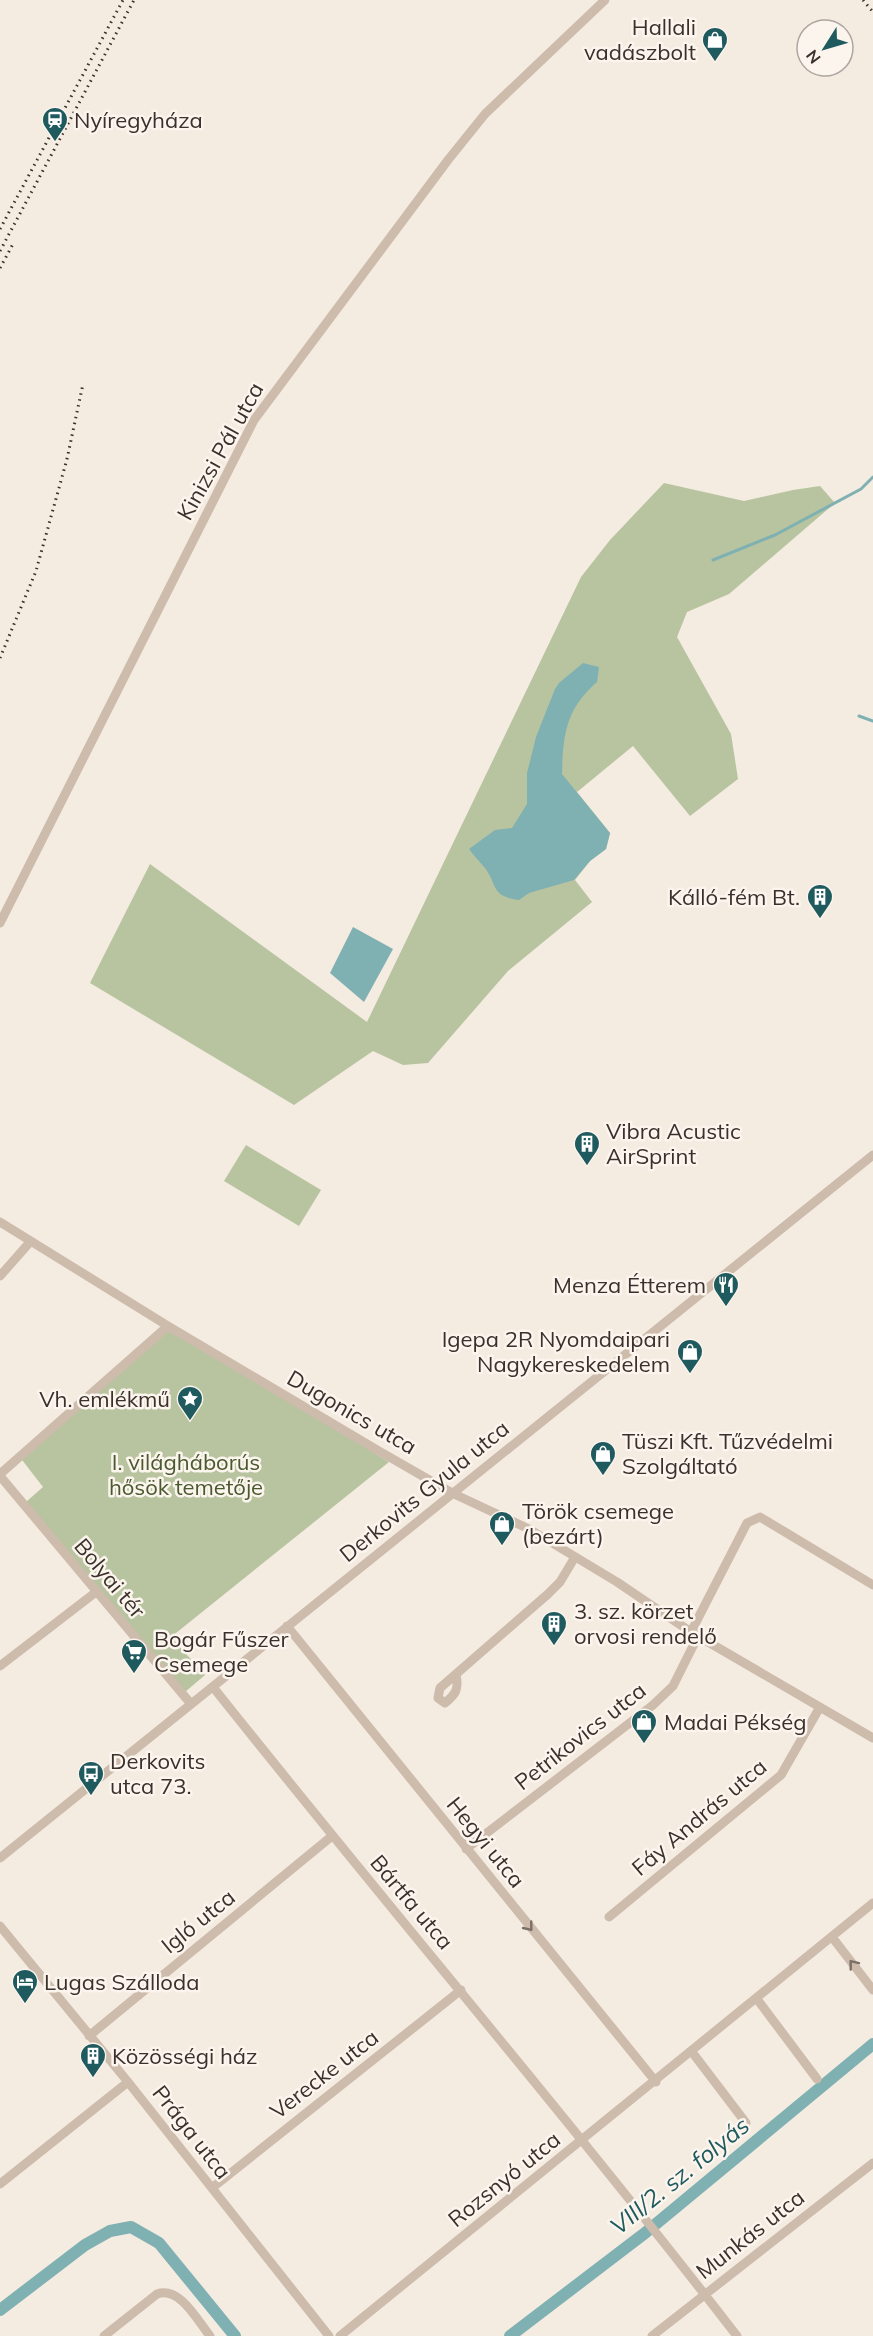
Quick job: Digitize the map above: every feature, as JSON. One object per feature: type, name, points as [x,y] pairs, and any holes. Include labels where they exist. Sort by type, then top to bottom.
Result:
[{"type":"street","name":"Kinizsi Pál utca","points":[[0,923],[254,420],[441,169],[485,114],[605,0]]},
{"type":"street","name":"Derkovits Gyula utca","points":[[0,1858],[873,1155]]},
{"type":"street","name":"Dugonics utca","points":[[0,1222],[168,1326],[452,1493],[529,1529],[617,1582],[694,1634],[873,1738]]},
{"type":"street","points":[[0,1276],[30,1242]]},
{"type":"street","points":[[0,1475],[168,1326]]},
{"type":"street","name":"Bolyai tér","points":[[0,1475],[191,1704]]},
{"type":"street","name":"Petrikovics utca","points":[[466,1849],[660,1699],[673,1686],[694,1634],[747,1523],[760,1517],[873,1585]]},
{"type":"street","points":[[456,1675],[459,1686],[454,1695],[445,1703],[438,1698],[440,1688],[548,1594],[560,1582],[574,1557]]},
{"type":"street","points":[[0,1666],[96,1592]]},
{"type":"street","name":"Hegyi utca","points":[[287,1626],[656,2082]]},
{"type":"street","name":"Bártfa utca","points":[[213,1687],[332,1836],[461,1990],[655,2229],[737,2336]]},
{"type":"street","name":"Fáy András utca","points":[[609,1917],[781,1775],[820,1707]]},
{"type":"street","name":"Igló utca","points":[[89,2036],[332,1836]]},
{"type":"street","name":"Rozsnyó utca","points":[[340,2336],[873,1904]]},
{"type":"street","name":"Prága utca","points":[[0,1926],[128,2082],[329,2336]]},
{"type":"street","points":[[832,1938],[873,1990]]},
{"type":"street","name":"Verecke utca","points":[[212,2187],[461,1990]]},
{"type":"street","points":[[756,2000],[817,2079]]},
{"type":"street","points":[[692,2052],[746,2123]]},
{"type":"street","points":[[0,2184],[128,2082]]},
{"type":"street","name":"Munkás utca","points":[[652,2336],[873,2163]]},
{"type":"street","points":[[104,2336],[157,2294],[164,2291],[180,2299],[210,2336]]},
{"type":"green space","points":[[664,483],[744,501],[820,486],[835,503],[729,594],[687,612],[677,637],[731,734],[738,779],[690,816],[633,746],[577,792],[610,833],[606,849],[590,861],[575,880],[592,902],[508,971],[428,1063],[403,1065],[373,1051],[294,1105],[90,983],[150,864],[367,1022],[581,577],[610,540]]},
{"type":"green space","points":[[246,1145],[321,1190],[299,1226],[224,1181]]},
{"type":"green space","name":"I. világháborús hősök temetője","points":[[168,1326],[389,1462],[171,1637],[205,1675],[185,1692],[26,1502],[43,1487],[19,1456]]},
{"type":"water","points":[[583,663],[599,667],[597,682],[579,702],[568,723],[562,774],[610,833],[606,849],[590,861],[574,880],[529,893],[519,900],[503,896],[496,889],[485,868],[469,849],[495,830],[512,828],[527,804],[527,773],[536,737],[555,689]]},
{"type":"water","points":[[353,927],[393,949],[364,1002],[330,973]]},
{"type":"waterway","points":[[713,560],[775,535],[861,489],[873,477]]},
{"type":"waterway","points":[[859,716],[873,721]]},
{"type":"waterway","name":"VIII/2. sz. folyás","points":[[510,2336],[645,2233],[873,2044]]},
{"type":"waterway","name":"VIII/2. sz. folyás","points":[[0,2310],[85,2245],[110,2231],[131,2227],[159,2243],[235,2336]]},
{"type":"railway","points":[[0,229],[123,0]]},
{"type":"railway","points":[[0,251],[134,0]]},
{"type":"railway","points":[[863,0],[873,12]]},
{"type":"railway","points":[[0,268],[13,244]]},
{"type":"railway","points":[[0,658],[36,571],[67,459],[83,384]]},
{"type":"place","name":"Hallali vadászbolt","points":[[715,63]]},
{"type":"place","name":"Nyíregyháza","points":[[55,143]]},
{"type":"place","name":"Kálló-fém Bt.","points":[[820,920]]},
{"type":"place","name":"Vibra Acustic AirSprint","points":[[587,1167]]},
{"type":"place","name":"Menza Étterem","points":[[726,1308]]},
{"type":"place","name":"Igepa 2R Nyomdaipari Nagykereskedelem","points":[[690,1375]]},
{"type":"place","name":"Vh. emlékmű","points":[[190,1422]]},
{"type":"place","name":"Tüszi Kft. Tűzvédelmi Szolgáltató","points":[[603,1477]]},
{"type":"place","name":"Török csemege (bezárt)","points":[[502,1547]]},
{"type":"place","name":"3. sz. körzet orvosi rendelő","points":[[554,1647]]},
{"type":"place","name":"Bogár Fűszer Csemege","points":[[134,1675]]},
{"type":"place","name":"Madai Pékség","points":[[644,1745]]},
{"type":"place","name":"Derkovits utca 73.","points":[[91,1797]]},
{"type":"place","name":"Lugas Szálloda","points":[[25,2005]]},
{"type":"place","name":"Közösségi ház","points":[[93,2079]]}]
